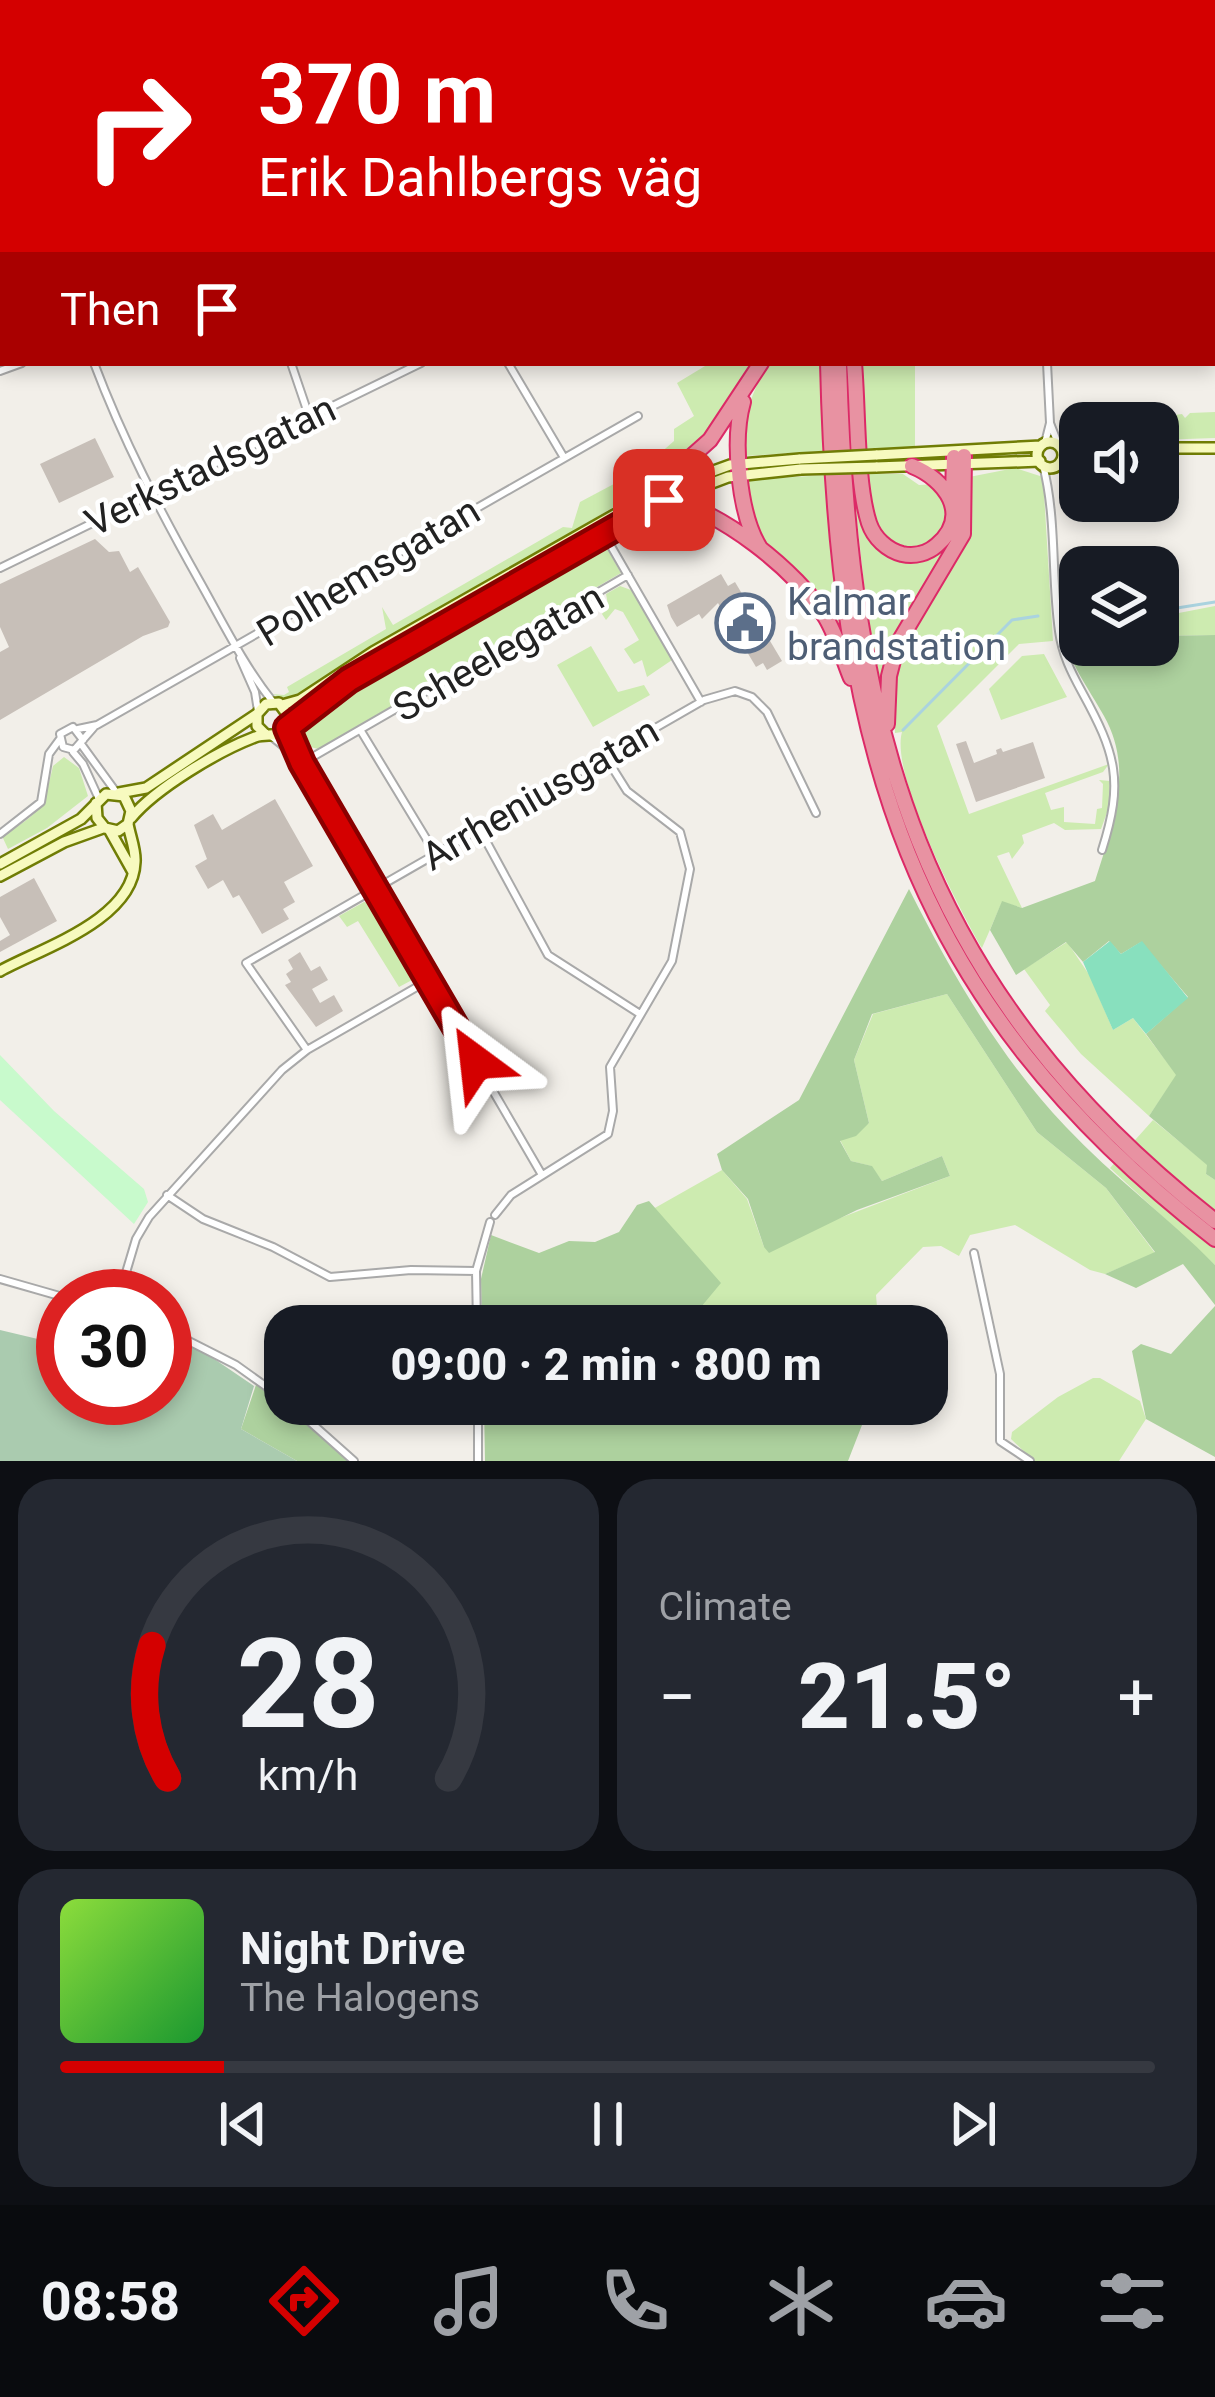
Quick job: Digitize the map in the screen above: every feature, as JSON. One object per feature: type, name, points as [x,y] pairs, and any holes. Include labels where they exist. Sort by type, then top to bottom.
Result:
[{"type":"highway","points":[[646,497],[700,451],[759,366]]},
{"type":"highway","points":[[828,366],[840,554],[864,715]]},
{"type":"highway","points":[[839,366],[852,551],[886,747],[930,872],[994,991],[1063,1082],[1179,1192],[1215,1217]]},
{"type":"highway","points":[[854,366],[868,517],[874,534],[899,553],[927,551],[948,532],[959,460]]},
{"type":"highway","points":[[748,385],[738,424],[744,514],[763,554]]},
{"type":"highway","points":[[886,747],[890,676],[898,645],[963,534],[959,460]]},
{"type":"highway","points":[[912,466],[940,480],[953,500]]},
{"type":"highway","points":[[664,500],[705,511],[799,583],[828,620],[917,878],[983,1000],[1028,1063],[1082,1123],[1215,1239]]},
{"type":"highway","points":[[1183,1214],[1215,1249]]},
{"type":"main road","points":[[800,464],[912,466],[1043,444],[1059,447]]},
{"type":"main road","points":[[1041,463],[1043,444]]},
{"type":"main road","points":[[1179,449],[1215,448]]},
{"type":"main road","points":[[0,876],[88,831],[108,830],[130,821],[166,787],[288,727],[349,680],[646,497],[694,476],[895,454],[1002,450]]},
{"type":"main road","points":[[895,454],[1058,464],[1059,456]]},
{"type":"main road","points":[[0,864],[81,819],[97,801],[142,791],[258,712],[300,700],[373,652],[601,528],[742,469]]},
{"type":"main road","points":[[278,704],[289,714],[288,727]]},
{"type":"main road","points":[[258,712],[257,726],[268,736]]},
{"type":"main road","points":[[0,970],[99,917],[122,895],[133,872],[128,803],[118,793]]},
{"type":"main road","points":[[97,801],[97,818],[133,872]]},
{"type":"street","points":[[95,366],[118,428],[151,495],[237,649],[278,704]]},
{"type":"street","points":[[292,366],[309,416]]},
{"type":"street","name":"Verkstadsgatan","points":[[0,568],[415,366]]},
{"type":"street","points":[[510,366],[562,456]]},
{"type":"street","points":[[1047,366],[1050,423],[1059,445]]},
{"type":"street","name":"Polhemsgatan","points":[[60,740],[68,728],[97,725],[225,656],[562,456],[638,416]]},
{"type":"street","points":[[1043,444],[1050,423]]},
{"type":"street","points":[[1041,463],[1051,488],[1059,632],[1065,661],[1114,757],[1116,799],[1102,850]]},
{"type":"street","points":[[1051,488],[1058,464]]},
{"type":"street","points":[[601,528],[628,575]]},
{"type":"street","name":"Scheelegatan","points":[[301,761],[628,575],[701,702]]},
{"type":"street","points":[[237,649],[258,712]]},
{"type":"street","name":"Arrheniusgatan","points":[[307,1050],[246,963],[701,702],[735,691],[761,704],[817,813]]},
{"type":"street","name":"Polhemsgatan","points":[[68,749],[97,725]]},
{"type":"street","points":[[288,727],[301,761],[542,1175]]},
{"type":"street","points":[[78,729],[118,793]]},
{"type":"street","points":[[361,731],[435,853]]},
{"type":"street","points":[[268,736],[301,761]]},
{"type":"street","points":[[0,834],[41,802],[48,765],[60,740],[83,764],[97,801]]},
{"type":"street","points":[[48,765],[68,749]]},
{"type":"street","points":[[477,1305],[476,1271],[492,1218],[512,1195],[608,1134],[613,1111],[610,1067],[672,961],[690,859],[680,832],[627,791],[605,756]]},
{"type":"street","points":[[479,828],[548,955],[640,1014]]},
{"type":"street","points":[[128,1269],[138,1236],[167,1196],[281,1070],[429,980]]},
{"type":"street","points":[[167,1196],[203,1220],[273,1247],[330,1277],[411,1270],[476,1271]]},
{"type":"street","points":[[974,1253],[1000,1373],[1000,1441],[1030,1461]]},
{"type":"street","points":[[0,1280],[36,1290]]},
{"type":"street","points":[[192,1343],[264,1385]]},
{"type":"street","points":[[314,1425],[354,1461]]},
{"type":"street","points":[[478,1425],[478,1461]]},
{"type":"green space","points":[[705,366],[752,366],[706,435],[655,482],[301,695],[285,699],[272,694],[284,695],[289,692],[287,687],[386,629],[382,607],[393,625],[563,527],[572,528],[580,502],[642,469],[674,441],[674,429],[694,416],[677,383]]},
{"type":"green space","points":[[765,366],[822,366],[825,451],[745,456],[743,419]]},
{"type":"green space","points":[[859,366],[915,366],[915,448],[866,449]]},
{"type":"green space","points":[[1215,412],[1215,438],[1179,439],[1179,414],[1185,418],[1190,413]]},
{"type":"green space","points":[[1015,468],[1043,477],[1053,641],[1019,644],[937,726],[969,814],[1109,764],[1103,772],[1045,793],[1051,810],[1064,807],[1064,822],[1095,824],[1097,809],[1102,808],[1099,780],[1110,781],[1109,807],[1101,829],[1065,830],[1054,823],[1022,835],[1024,843],[1012,859],[1009,852],[997,856],[1022,908],[1002,902],[982,948],[916,808],[901,752],[902,732],[895,733],[893,686],[901,650],[966,543],[969,477]]},
{"type":"green space","points":[[852,474],[859,474],[864,521],[912,560],[957,523],[959,532],[913,605],[883,694],[867,612]]},
{"type":"green space","points":[[868,474],[903,474],[919,485],[937,484],[948,513],[937,534],[908,549],[887,541],[873,517]]},
{"type":"green space","points":[[826,475],[846,654],[767,549],[749,503],[748,480]]},
{"type":"green space","points":[[599,546],[606,547],[621,573],[318,749],[307,746],[303,729],[323,710]]},
{"type":"green space","points":[[620,586],[631,590],[672,660],[647,677],[642,660],[634,664],[624,649],[639,640],[623,612],[615,609],[606,620],[602,614],[608,605],[606,594]]},
{"type":"green space","points":[[1215,606],[1215,635],[1179,636],[1179,613]]},
{"type":"green space","points":[[1215,635],[1215,1180],[1206,1174],[1207,1165],[1149,1116],[1176,1075],[1146,1034],[1188,997],[1141,942],[1121,954],[1109,941],[1083,962],[1066,942],[1016,975],[990,930],[1002,901],[1022,908],[1095,881],[1118,798],[1118,757],[1104,716],[1075,666],[1179,666],[1179,636]]},
{"type":"green space","points":[[591,646],[618,692],[644,685],[650,695],[593,727],[557,665]]},
{"type":"green space","points":[[1044,654],[1067,697],[1001,720],[989,689],[1022,656]]},
{"type":"green space","points":[[64,757],[79,768],[88,796],[47,828],[8,849],[2,836],[38,808],[53,766]]},
{"type":"green space","points":[[909,889],[979,1014],[1020,1073],[1084,1145],[1215,1265],[1215,1305],[1183,1264],[1136,1288],[1105,1274],[1155,1252],[1106,1188],[1037,1132],[947,994],[872,1014],[854,1060],[869,1123],[856,1136],[840,1141],[851,1161],[872,1166],[882,1181],[942,1156],[950,1176],[857,1210],[769,1253],[764,1247],[748,1199],[722,1170],[717,1154],[799,1100]]},
{"type":"green space","points":[[364,902],[375,903],[416,972],[399,987],[358,921],[347,927],[339,916]]},
{"type":"green space","points":[[1110,941],[1121,954],[1142,941],[1188,998],[1146,1034],[1133,1018],[1113,1030],[1083,962]]},
{"type":"green space","points":[[1067,942],[1090,976],[1113,1030],[1133,1018],[1177,1075],[1149,1116],[1081,1054],[1045,1011],[1050,1005],[1024,969]]},
{"type":"green space","points":[[947,994],[1037,1132],[1106,1188],[1155,1253],[1105,1274],[1090,1270],[1015,1225],[970,1235],[959,1256],[941,1246],[923,1247],[876,1295],[877,1305],[688,1305],[653,1209],[722,1170],[747,1199],[764,1247],[950,1176],[942,1156],[882,1181],[871,1166],[851,1161],[840,1140],[869,1123],[854,1060],[873,1014]]},
{"type":"green space","points":[[0,1055],[54,1111],[144,1189],[148,1202],[134,1224],[0,1100]]},
{"type":"green space","points":[[1153,1120],[1208,1165],[1206,1174],[1215,1180],[1215,1265],[1110,1168]]},
{"type":"green space","points":[[649,1201],[721,1283],[703,1305],[482,1305],[481,1279],[491,1235],[539,1253],[569,1241],[595,1242],[619,1232],[637,1205]]},
{"type":"green space","points":[[1215,1306],[1215,1457],[1146,1419],[1132,1351],[1141,1344],[1171,1354]]},
{"type":"green space","points":[[0,1330],[36,1339],[36,1425],[192,1425],[192,1347],[254,1386],[241,1429],[297,1461],[0,1461]]},
{"type":"green space","points":[[1093,1378],[1140,1401],[1146,1419],[1119,1461],[1034,1461],[1011,1439],[1012,1432],[1058,1397]]},
{"type":"green space","points":[[258,1379],[264,1384],[264,1425],[312,1425],[354,1461],[297,1461],[241,1429]]},
{"type":"green space","points":[[484,1425],[862,1425],[848,1461],[485,1461]]},
{"type":"building","points":[[95,438],[114,477],[59,503],[40,464]]},
{"type":"building","points":[[95,539],[109,552],[119,551],[130,572],[138,567],[170,622],[168,627],[143,636],[0,720],[0,652],[9,647],[0,627],[0,584]]},
{"type":"building","name":"Kalmar brandstation","points":[[721,574],[728,586],[735,582],[782,661],[767,670],[763,663],[756,667],[718,603],[702,619],[699,614],[677,627],[671,617],[667,605]]},
{"type":"building","points":[[966,741],[974,763],[1001,748],[1003,752],[1033,742],[1045,778],[976,802],[956,744]]},
{"type":"building","points":[[275,799],[313,866],[284,882],[295,902],[283,909],[289,919],[262,934],[239,895],[233,898],[223,880],[208,889],[195,866],[207,859],[194,825],[213,814],[222,830]]},
{"type":"building","points":[[34,878],[57,921],[0,952],[0,941],[10,935],[0,917],[0,897]]},
{"type":"building","points":[[300,952],[311,971],[320,966],[328,980],[312,989],[320,1003],[334,995],[343,1011],[316,1027],[285,985],[291,982],[286,974],[293,969],[288,960]]},
{"type":"waterway","points":[[1179,608],[1215,602]]},
{"type":"waterway","points":[[903,730],[1012,620],[1038,616]]},
{"type":"place","name":"Kalmar brandstation","points":[[745,623]]},
{"type":"route","points":[[476,1062],[302,763],[287,728],[349,680],[664,500]]}]
